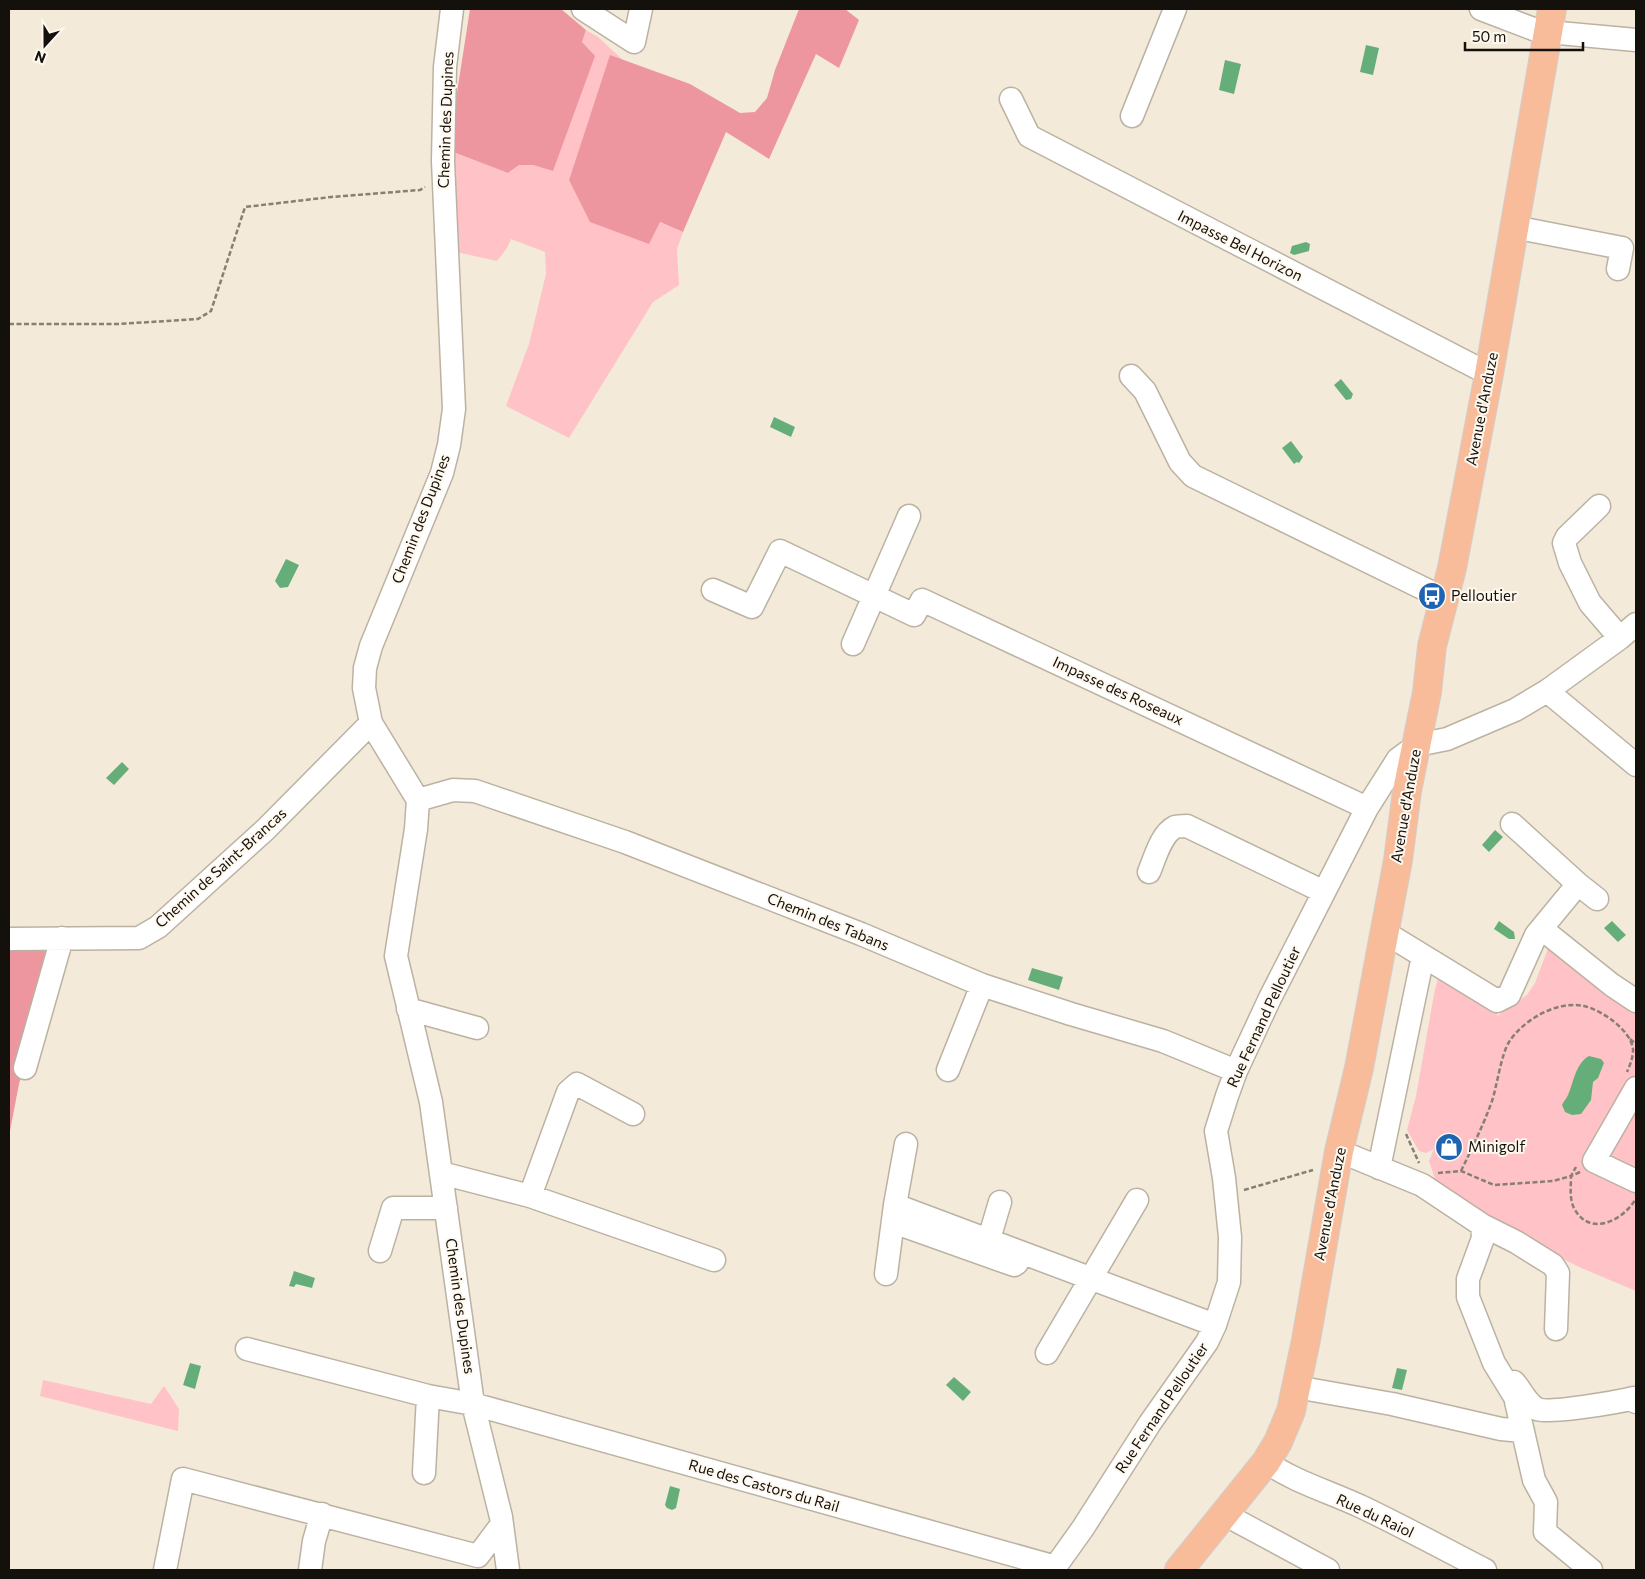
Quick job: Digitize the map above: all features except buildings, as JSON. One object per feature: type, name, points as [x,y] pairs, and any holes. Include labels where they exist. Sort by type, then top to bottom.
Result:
[{"type":"main road","name":"Avenue d'Anduze","points":[[1179,1570],[1266,1462],[1278,1442],[1291,1411],[1338,1157],[1359,1068],[1398,860],[1407,791],[1417,745],[1432,646],[1445,599],[1489,374],[1550,21]]},
{"type":"street","name":"Chemin des Dupines","points":[[452,9],[445,67],[442,161],[454,409],[452,427],[442,473],[371,646],[365,668],[364,688],[371,723],[418,800],[416,829],[396,956],[431,1102],[473,1404],[502,1524],[508,1570]]},
{"type":"street","points":[[583,9],[634,42],[641,9]]},
{"type":"street","points":[[1132,116],[1175,9]]},
{"type":"street","points":[[1481,9],[1536,30],[1550,21],[1636,40]]},
{"type":"street","name":"Impasse Bel Horizon","points":[[1011,99],[1029,136],[1489,374]]},
{"type":"street","points":[[1514,228],[1622,248],[1618,269]]},
{"type":"street","points":[[1131,376],[1145,391],[1180,462],[1193,476],[1445,599]]},
{"type":"street","points":[[1417,745],[1447,739],[1515,710],[1547,691],[1628,631],[1590,603],[1570,563],[1564,543],[1567,537],[1599,506]]},
{"type":"street","points":[[853,644],[909,516]]},
{"type":"street","name":"Impasse des Roseaux","points":[[713,590],[752,607],[780,551],[914,615],[922,600],[1367,808]]},
{"type":"street","points":[[1547,691],[1636,765]]},
{"type":"street","name":"Chemin de Saint-Brancas","points":[[9,938],[139,938],[158,927],[266,829],[371,723]]},
{"type":"street","name":"Rue Fernand Pelloutier","points":[[1054,1569],[1150,1423],[1207,1342],[1215,1325],[1229,1282],[1230,1236],[1216,1131],[1236,1072],[1270,998],[1367,808],[1398,759],[1417,745]]},
{"type":"street","name":"Chemin des Tabans","points":[[418,800],[453,790],[475,791],[624,842],[861,934],[982,985],[1162,1041],[1236,1072]]},
{"type":"street","points":[[1512,824],[1597,899]]},
{"type":"street","points":[[1149,872],[1168,832],[1176,827],[1187,826],[1324,892]]},
{"type":"street","points":[[1384,932],[1497,1001],[1509,995],[1536,935],[1578,884]]},
{"type":"street","points":[[1536,935],[1547,933],[1612,985],[1636,1001]]},
{"type":"street","points":[[25,1068],[62,938]]},
{"type":"street","points":[[1379,1168],[1423,956]]},
{"type":"street","points":[[948,1070],[982,985]]},
{"type":"street","points":[[408,1009],[477,1028]]},
{"type":"street","points":[[1631,1081],[1594,1161],[1636,1181]]},
{"type":"street","points":[[530,1196],[568,1092],[577,1084],[633,1114]]},
{"type":"street","points":[[886,1274],[906,1144]]},
{"type":"street","points":[[1338,1157],[1417,1178],[1422,1185],[1482,1226],[1516,1242],[1553,1264],[1558,1273],[1556,1329]]},
{"type":"street","points":[[441,1173],[530,1196],[714,1260]]},
{"type":"street","points":[[1048,1353],[1137,1200]]},
{"type":"street","points":[[989,1239],[1000,1202]]},
{"type":"street","points":[[380,1251],[393,1208],[446,1208]]},
{"type":"street","points":[[894,1213],[989,1239],[1215,1325]]},
{"type":"street","points":[[894,1213],[1014,1265],[1027,1253]]},
{"type":"street","points":[[1482,1226],[1483,1238],[1468,1279],[1468,1297],[1494,1364],[1516,1396],[1534,1480],[1546,1502],[1545,1532],[1591,1570]]},
{"type":"street","points":[[247,1349],[428,1396],[473,1404]]},
{"type":"street","points":[[1499,1371],[1516,1383],[1528,1403],[1538,1410],[1609,1404],[1634,1398],[1636,1402]]},
{"type":"street","points":[[1296,1387],[1392,1404],[1501,1429],[1523,1431]]},
{"type":"street","points":[[424,1473],[428,1396]]},
{"type":"street","name":"Rue des Castors du Rail","points":[[473,1404],[1054,1569]]},
{"type":"street","name":"Rue du Raiol","points":[[1266,1462],[1312,1487],[1361,1507],[1485,1570]]},
{"type":"street","points":[[165,1570],[182,1479],[322,1514],[477,1563],[502,1524]]},
{"type":"street","points":[[310,1570],[314,1541],[322,1514]]},
{"type":"street","points":[[1224,1514],[1328,1570]]},
{"type":"path","points":[[9,324],[109,324],[198,319],[211,311],[245,207],[331,197],[420,190],[426,187],[428,183]]},
{"type":"path","points":[[1461,1171],[1492,1100],[1508,1043],[1534,1017],[1556,1008],[1584,1006],[1604,1015],[1620,1027],[1636,1044]]},
{"type":"path","points":[[1630,1039],[1633,1048],[1631,1081]]},
{"type":"path","points":[[1406,1134],[1417,1178],[1461,1171],[1494,1185],[1553,1181],[1571,1176]]},
{"type":"path","points":[[1225,1190],[1243,1190],[1338,1157]]},
{"type":"path","points":[[1580,1159],[1571,1176],[1570,1197],[1574,1209],[1586,1222],[1608,1223],[1620,1217],[1636,1199]]},
{"type":"shaded area","points":[[470,9],[561,9],[586,30],[582,42],[595,56],[553,171],[533,165],[519,165],[508,173],[448,150]]},
{"type":"shaded area","points":[[799,9],[845,9],[859,20],[839,68],[816,54],[769,159],[726,132],[683,232],[660,222],[649,244],[590,222],[569,180],[610,55],[690,84],[740,113],[755,112],[767,98],[775,70]]},
{"type":"shaded area","points":[[586,30],[598,37],[623,60],[610,56],[569,180],[573,186],[683,232],[677,249],[679,285],[653,302],[569,438],[506,406],[529,344],[546,274],[545,252],[511,239],[497,261],[452,251],[448,150],[508,173],[519,165],[533,165],[553,171]]},
{"type":"shaded area","points":[[1366,45],[1379,48],[1373,75],[1360,72]]},
{"type":"shaded area","points":[[1225,60],[1241,64],[1234,94],[1219,90]]},
{"type":"shaded area","points":[[1306,242],[1310,244],[1309,251],[1294,255],[1290,253],[1292,246]]},
{"type":"shaded area","points":[[1341,379],[1353,394],[1351,399],[1346,400],[1334,385]]},
{"type":"shaded area","points":[[774,417],[795,427],[791,437],[770,427]]},
{"type":"shaded area","points":[[1291,441],[1303,457],[1299,463],[1294,464],[1282,448]]},
{"type":"shaded area","points":[[286,559],[299,565],[288,587],[280,588],[275,581]]},
{"type":"shaded area","points":[[122,762],[129,769],[114,785],[106,778]]},
{"type":"shaded area","points":[[1495,830],[1503,837],[1489,852],[1482,845]]},
{"type":"shaded area","points":[[1499,921],[1514,932],[1515,939],[1509,939],[1494,929]]},
{"type":"shaded area","points":[[1612,921],[1626,935],[1618,942],[1604,928]]},
{"type":"shaded area","points":[[9,944],[57,944],[19,1084],[9,1136]]},
{"type":"shaded area","points":[[1549,946],[1636,1006],[1636,1291],[1579,1267],[1495,1225],[1438,1188],[1429,1161],[1434,1149],[1426,1153],[1419,1151],[1407,1130],[1416,1096],[1439,976],[1498,1012],[1497,1016],[1527,995],[1535,983]]},
{"type":"shaded area","points":[[1032,968],[1063,977],[1059,990],[1028,980]]},
{"type":"shaded area","points":[[1589,1056],[1601,1059],[1604,1063],[1598,1078],[1593,1082],[1591,1100],[1581,1114],[1572,1115],[1565,1112],[1562,1105],[1568,1095],[1578,1068],[1584,1059]]},
{"type":"shaded area","points":[[294,1271],[315,1278],[312,1288],[296,1284],[294,1287],[289,1286]]},
{"type":"shaded area","points":[[190,1363],[201,1366],[195,1389],[183,1385]]},
{"type":"shaded area","points":[[1397,1368],[1407,1370],[1402,1390],[1392,1388]]},
{"type":"shaded area","points":[[954,1377],[971,1392],[963,1401],[946,1385]]},
{"type":"shaded area","points":[[43,1380],[151,1404],[164,1386],[179,1409],[178,1431],[40,1396]]},
{"type":"shaded area","points":[[670,1486],[680,1489],[676,1508],[672,1510],[665,1505]]},
{"type":"place","name":"Pelloutier","points":[[1432,596]]},
{"type":"place","name":"Minigolf","points":[[1449,1147]]}]
